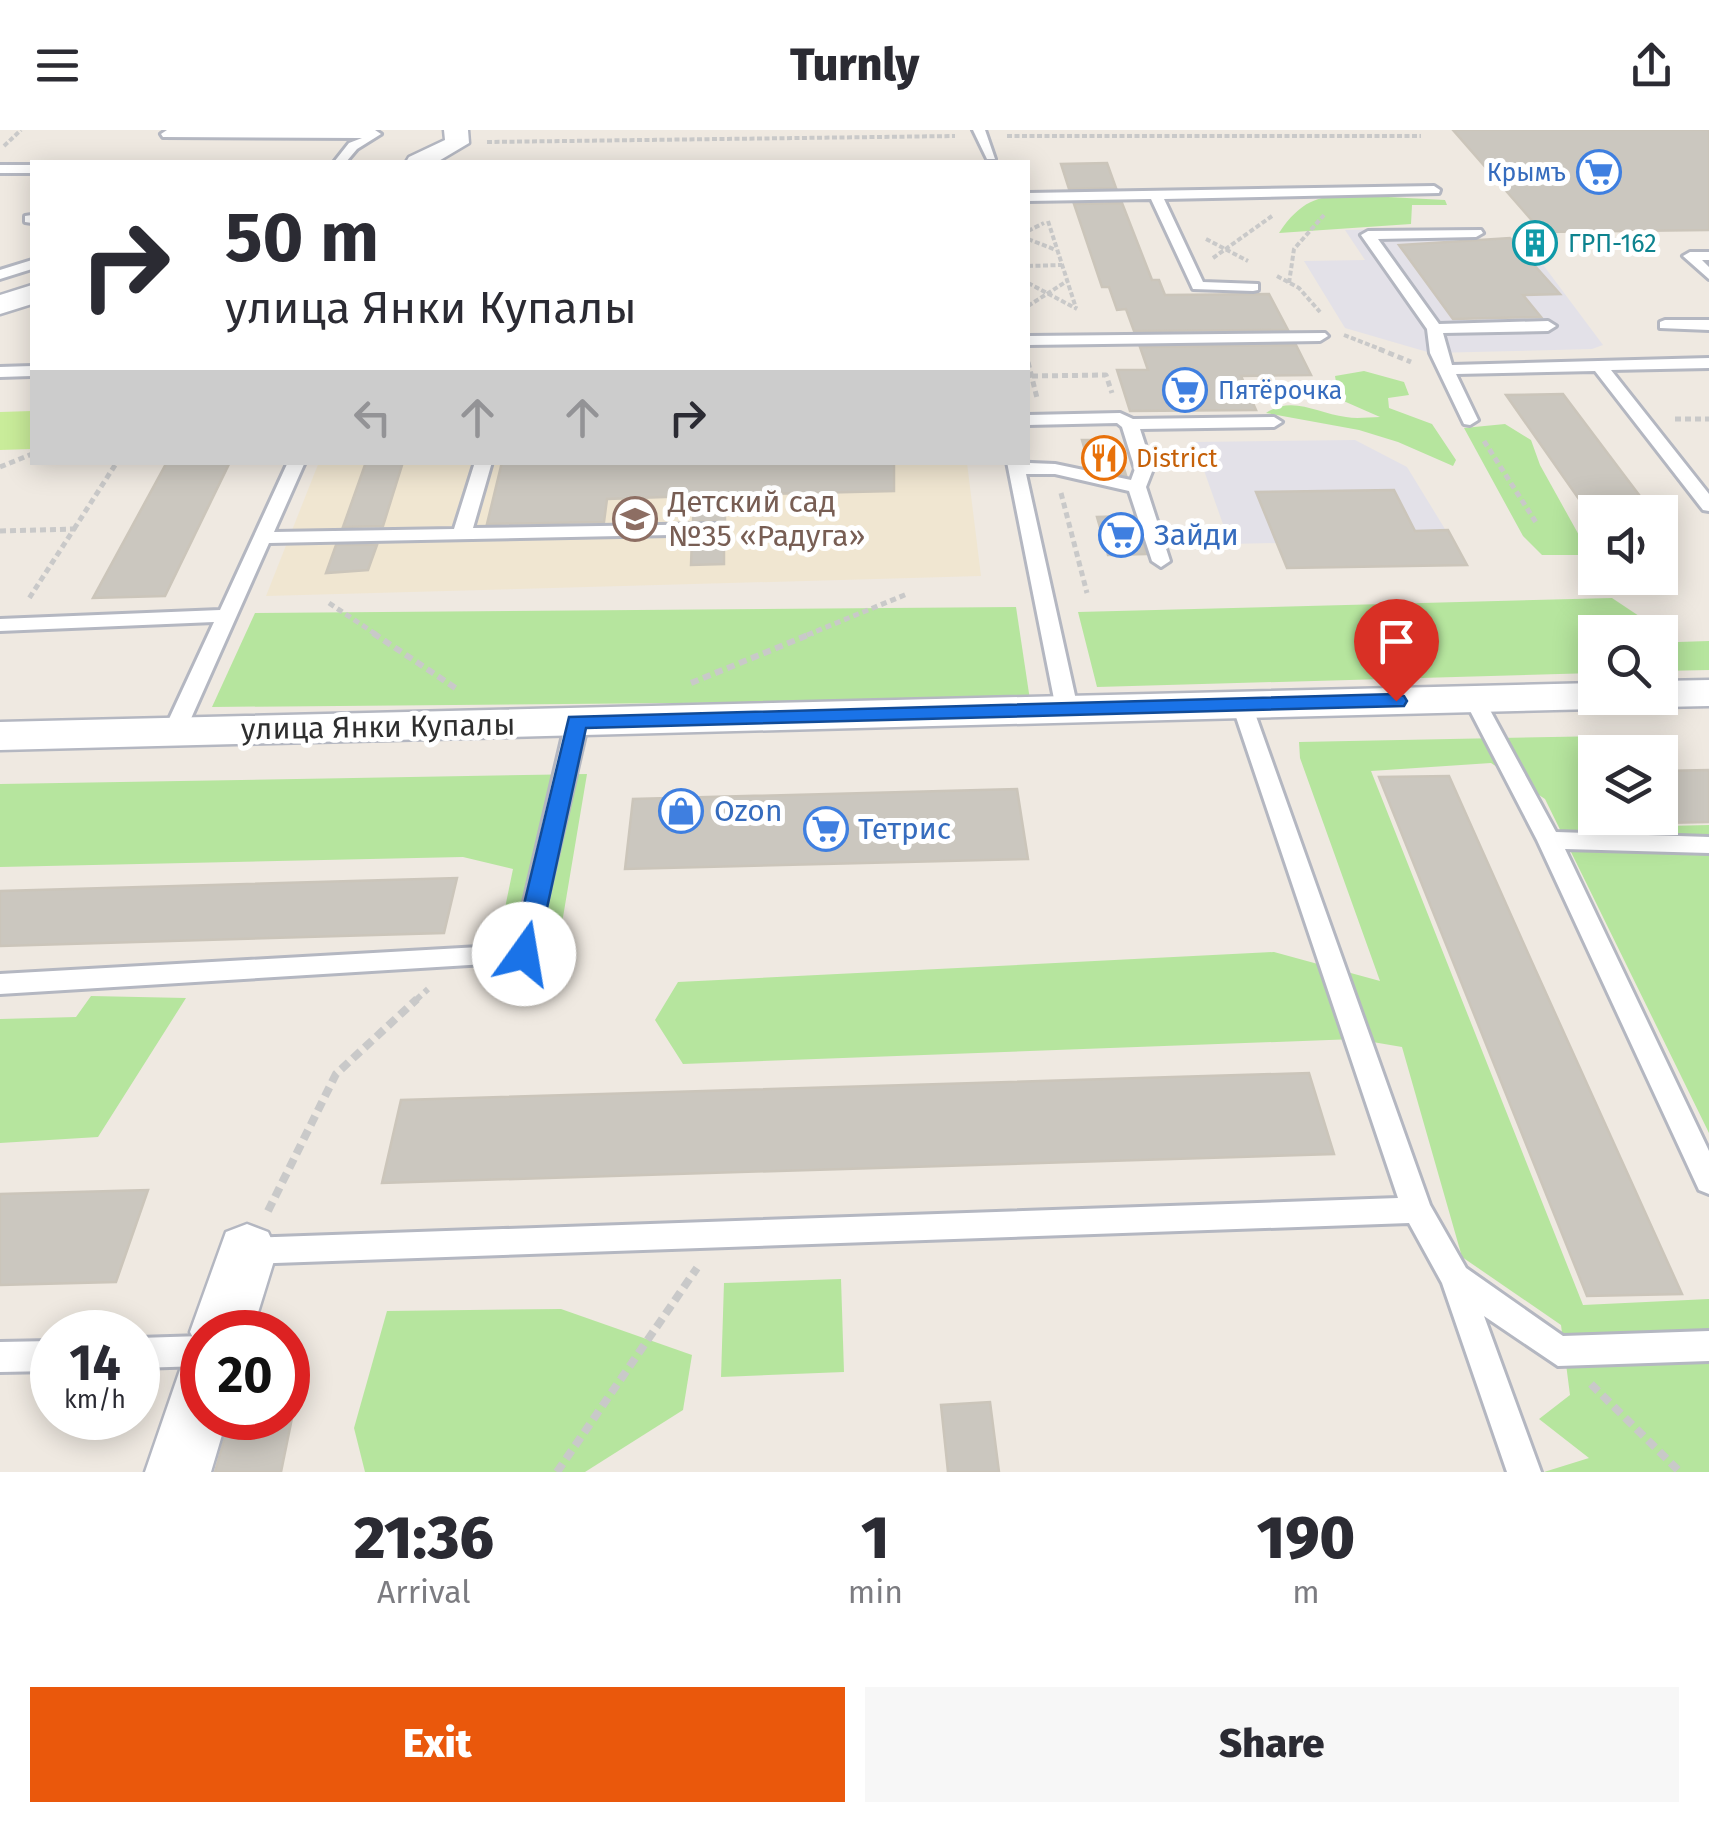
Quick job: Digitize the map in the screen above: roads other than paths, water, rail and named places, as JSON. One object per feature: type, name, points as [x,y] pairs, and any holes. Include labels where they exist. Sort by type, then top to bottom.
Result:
[{"type":"street","points":[[421,160],[456,136]]},
{"type":"street","points":[[0,305],[30,295]]},
{"type":"street","points":[[1678,694],[1709,693]]},
{"type":"street","name":"улица Янки Купалы","points":[[0,736],[1578,696]]},
{"type":"street","points":[[228,1310],[247,1251]]},
{"type":"street","points":[[178,1472],[188,1440]]},
{"type":"lane","points":[[168,134],[376,132]]},
{"type":"lane","points":[[342,160],[353,146],[371,140],[376,132]]},
{"type":"lane","points":[[980,133],[991,156]]},
{"type":"lane","points":[[0,169],[30,169]]},
{"type":"lane","points":[[1034,196],[1434,190]]},
{"type":"lane","points":[[1156,194],[1198,286],[1253,286]]},
{"type":"lane","points":[[1470,420],[1438,353],[1435,329],[1368,235],[1476,233]]},
{"type":"lane","points":[[1709,256],[1690,256],[1709,275]]},
{"type":"lane","points":[[0,275],[30,265]]},
{"type":"lane","points":[[1665,325],[1709,325]]},
{"type":"lane","points":[[1435,329],[1548,326]]},
{"type":"lane","points":[[1030,341],[1320,336]]},
{"type":"lane","points":[[1448,374],[1709,363]]},
{"type":"lane","points":[[1600,367],[1706,497]]},
{"type":"lane","points":[[0,372],[30,371]]},
{"type":"lane","points":[[1030,420],[1274,422]]},
{"type":"lane","points":[[1125,421],[1144,469],[1137,488],[1162,561]]},
{"type":"lane","points":[[174,732],[295,465]]},
{"type":"lane","points":[[462,534],[483,465]]},
{"type":"lane","points":[[1067,709],[1016,466],[1055,469],[1137,488]]},
{"type":"lane","points":[[262,538],[721,529]]},
{"type":"lane","points":[[0,625],[226,616]]},
{"type":"lane","points":[[1474,699],[1549,840],[1709,1181]]},
{"type":"lane","points":[[1242,705],[1417,1210],[1455,1278],[1524,1472]]},
{"type":"lane","points":[[0,984],[524,954],[577,722]]},
{"type":"lane","points":[[1549,840],[1709,845]]},
{"type":"lane","points":[[247,1251],[1417,1210]]},
{"type":"lane","points":[[1455,1278],[1558,1351],[1709,1346]]},
{"type":"lane","points":[[0,1357],[30,1356]]},
{"type":"place","name":"Крымъ","points":[[1599,172]]},
{"type":"place","name":"ГРП-162","points":[[1535,243]]},
{"type":"place","name":"Пятёрочка","points":[[1185,390]]},
{"type":"place","name":"District","points":[[1104,458]]},
{"type":"place","name":"Детский сад №35 «Радуга»","points":[[635,519]]},
{"type":"place","name":"Зайди","points":[[1121,535]]},
{"type":"place","name":"Ozon","points":[[681,811]]},
{"type":"place","name":"Тетрис","points":[[826,829]]}]
